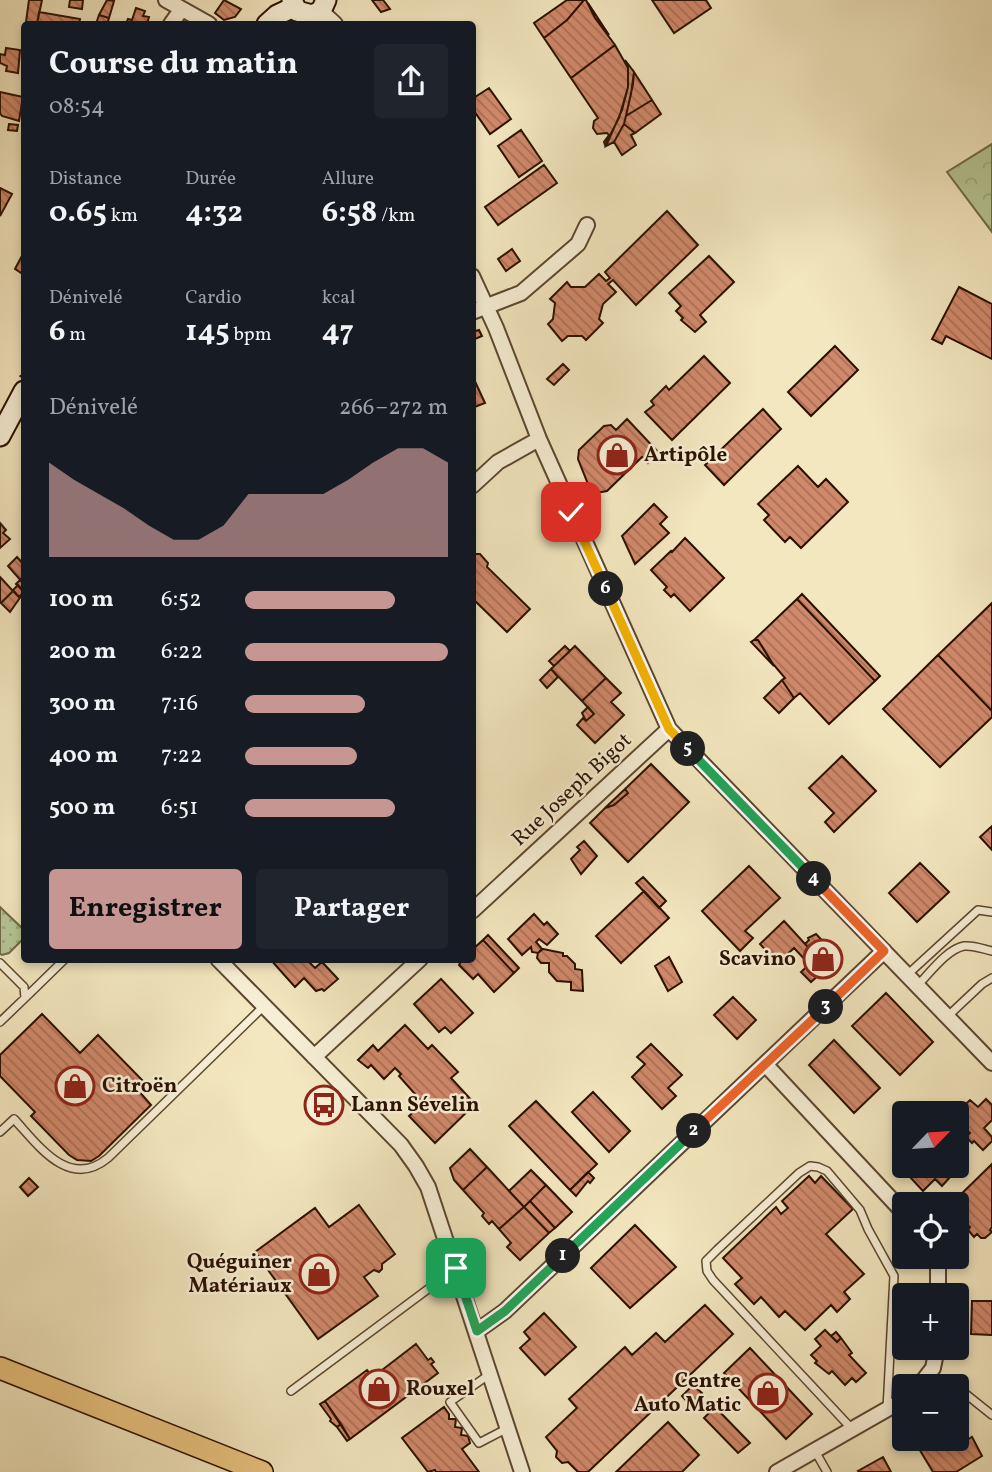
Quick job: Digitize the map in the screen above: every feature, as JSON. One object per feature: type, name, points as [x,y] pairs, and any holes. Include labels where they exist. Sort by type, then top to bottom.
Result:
[{"type":"main road","points":[[0,1368],[262,1472]]},
{"type":"main road","points":[[0,1379],[245,1472]]},
{"type":"street","points":[[171,21],[172,3],[204,21]]},
{"type":"street","points":[[270,21],[293,3],[307,15],[327,12]]},
{"type":"street","points":[[587,225],[578,244],[521,293],[479,309],[669,729],[992,1063]]},
{"type":"street","points":[[2,429],[21,396]]},
{"type":"street","points":[[476,482],[498,462],[538,439]]},
{"type":"street","name":"Rue Joseph Bigot","points":[[476,907],[669,729]]},
{"type":"street","points":[[477,1331],[505,1311],[884,951]]},
{"type":"street","points":[[222,963],[401,1145],[416,1166],[428,1187],[522,1472]]},
{"type":"street","points":[[314,1057],[416,963]]},
{"type":"street","points":[[765,1064],[892,1200]]},
{"type":"street","points":[[777,1472],[892,1406]]},
{"type":"lane","points":[[912,981],[978,910],[992,912]]},
{"type":"lane","points":[[912,981],[962,946],[992,951]]},
{"type":"lane","points":[[0,963],[24,987],[25,998]]},
{"type":"lane","points":[[0,1022],[61,963]]},
{"type":"lane","points":[[947,1017],[992,978]]},
{"type":"lane","points":[[0,1132],[14,1119],[44,1151],[63,1166],[78,1170],[90,1169],[108,1158],[264,1006]]},
{"type":"lane","points":[[853,1429],[707,1271],[706,1261],[799,1173],[810,1167],[827,1171],[860,1210],[894,1276],[887,1409]]},
{"type":"lane","points":[[291,1391],[456,1268]]},
{"type":"lane","points":[[491,1374],[450,1402],[479,1443],[508,1428]]},
{"type":"lane","points":[[969,1397],[992,1415]]},
{"type":"lane","points":[[815,1451],[827,1472]]},
{"type":"green space","points":[[992,144],[992,232],[947,172]]},
{"type":"green space","points":[[0,907],[21,927],[21,941],[9,953],[0,954]]},
{"type":"building","points":[[29,0],[42,0],[38,21],[26,21]]},
{"type":"building","points":[[70,0],[83,0],[82,9],[69,7]]},
{"type":"building","points":[[107,0],[114,1],[109,18],[99,15]]},
{"type":"building","points":[[224,0],[241,9],[235,17],[224,20],[215,13]]},
{"type":"building","points":[[372,0],[383,0],[390,9],[381,12]]},
{"type":"building","points":[[567,0],[584,0],[567,20],[544,38],[534,23]]},
{"type":"building","points":[[584,0],[615,45],[571,78],[544,38],[567,20]]},
{"type":"building","points":[[652,0],[706,0],[711,8],[674,33]]},
{"type":"building","points":[[588,3],[609,35],[595,18]]},
{"type":"building","points":[[136,8],[145,11],[143,16],[149,17],[148,21],[127,21],[132,20]]},
{"type":"building","points":[[39,12],[80,19],[80,21],[38,21]]},
{"type":"building","points":[[99,15],[109,18],[108,21],[97,21]]},
{"type":"building","points":[[615,45],[628,68],[628,87],[619,118],[605,145],[609,135],[597,134],[593,128],[594,121],[598,118],[571,78]]},
{"type":"building","points":[[6,48],[20,50],[18,73],[6,71],[7,66],[0,63],[0,54],[5,55]]},
{"type":"building","points":[[625,60],[634,72],[631,94],[624,124],[614,142],[606,146],[622,110],[628,87]]},
{"type":"building","points":[[634,72],[652,100],[626,116],[633,84]]},
{"type":"building","points":[[489,88],[511,119],[490,134],[476,114],[476,96]]},
{"type":"building","points":[[0,92],[21,97],[19,121],[0,113]]},
{"type":"building","points":[[652,100],[661,114],[635,133],[624,124],[626,116]]},
{"type":"building","points":[[9,124],[18,125],[17,131],[8,130]]},
{"type":"building","points":[[624,124],[635,133],[631,135],[636,145],[622,155],[614,142]]},
{"type":"building","points":[[521,130],[542,161],[519,177],[498,146]]},
{"type":"building","points":[[544,165],[557,183],[498,225],[485,207]]},
{"type":"building","points":[[0,188],[12,194],[0,216]]},
{"type":"building","points":[[667,211],[698,245],[636,305],[613,280],[608,284],[616,292],[603,304],[599,319],[603,323],[586,340],[582,336],[568,336],[562,341],[548,324],[553,319],[555,303],[550,299],[567,282],[571,287],[585,287],[599,274],[606,281],[610,278],[605,272]]},
{"type":"building","points":[[512,249],[520,261],[506,271],[498,259]]},
{"type":"building","points":[[709,256],[734,282],[700,315],[706,322],[695,332],[681,320],[683,318],[676,311],[681,306],[669,293]]},
{"type":"building","points":[[21,258],[21,273],[15,269]]},
{"type":"building","points":[[959,287],[992,304],[992,359],[946,336],[942,344],[932,339]]},
{"type":"building","points":[[479,330],[482,336],[476,339],[476,331]]},
{"type":"building","points":[[835,346],[858,370],[811,416],[788,392]]},
{"type":"building","points":[[704,356],[730,383],[672,440],[645,412],[654,405],[651,401],[666,386],[669,390]]},
{"type":"building","points":[[563,364],[569,370],[554,385],[547,379]]},
{"type":"building","points":[[476,384],[485,403],[476,406]]},
{"type":"building","points":[[763,409],[781,429],[724,485],[705,465]]},
{"type":"building","name":"Artipôle","points":[[627,419],[659,453],[648,463],[642,457],[607,491],[596,493],[590,489],[578,459],[579,450],[604,426],[611,425],[616,430]]},
{"type":"building","points":[[798,466],[818,487],[826,479],[848,502],[801,548],[790,537],[785,542],[764,520],[769,515],[758,504]]},
{"type":"building","points":[[654,504],[667,517],[660,524],[669,533],[635,564],[622,536]]},
{"type":"building","points":[[0,523],[6,530],[3,533],[10,539],[0,548]]},
{"type":"building","points":[[685,538],[724,578],[690,611],[674,594],[671,597],[664,590],[667,587],[651,570]]},
{"type":"building","points":[[476,554],[480,554],[488,563],[487,567],[530,609],[507,632],[476,602]]},
{"type":"building","points":[[17,557],[21,562],[21,581],[8,566]]},
{"type":"building","points":[[0,577],[13,591],[1,603],[0,602]]},
{"type":"building","points":[[18,585],[21,595],[19,597],[13,590]]},
{"type":"building","points":[[13,591],[19,597],[21,595],[10,612],[1,603]]},
{"type":"building","points":[[802,594],[880,676],[875,681],[797,599]]},
{"type":"building","points":[[797,599],[875,681],[829,724],[800,693],[794,698],[782,680],[785,678],[758,640],[754,640]]},
{"type":"building","points":[[992,603],[992,711],[938,655]]},
{"type":"building","points":[[758,640],[774,666],[751,642]]},
{"type":"building","points":[[565,646],[570,651],[554,666],[549,661]]},
{"type":"building","points":[[575,646],[606,678],[582,701],[551,669]]},
{"type":"building","points":[[938,655],[992,711],[992,717],[940,767],[883,709]]},
{"type":"building","points":[[551,669],[558,677],[547,688],[540,680]]},
{"type":"building","points":[[606,678],[621,693],[611,702],[624,715],[595,743],[577,725],[583,718],[586,721],[594,714],[582,701]]},
{"type":"building","points":[[782,680],[794,698],[779,713],[764,698]]},
{"type":"building","points":[[588,707],[594,714],[586,721],[582,713]]},
{"type":"building","points":[[842,756],[876,791],[834,832],[825,822],[834,813],[809,788]]},
{"type":"building","points":[[651,764],[689,802],[628,862],[590,823],[605,808],[614,805],[628,793],[625,789]]},
{"type":"building","points":[[625,789],[628,793],[614,805],[605,808]]},
{"type":"building","points":[[992,826],[992,850],[980,837]]},
{"type":"building","points":[[584,841],[597,856],[581,874],[571,859],[580,850],[577,847]]},
{"type":"building","points":[[920,863],[949,892],[917,922],[889,893]]},
{"type":"building","points":[[749,866],[780,898],[745,931],[753,938],[740,951],[702,911]]},
{"type":"building","points":[[643,877],[666,901],[659,908],[636,883]]},
{"type":"building","points":[[644,891],[669,918],[621,963],[596,936]]},
{"type":"building","points":[[534,914],[544,925],[547,922],[558,934],[547,945],[539,939],[536,942],[542,949],[538,953],[532,952],[531,947],[522,955],[508,939]]},
{"type":"building","points":[[784,921],[817,957],[809,964],[794,948],[778,963],[760,944]]},
{"type":"building","points":[[816,934],[833,952],[833,962],[811,982],[801,972],[817,957],[805,944],[808,938]]},
{"type":"building","points":[[488,935],[519,968],[514,973],[483,940]]},
{"type":"building","points":[[483,940],[514,973],[494,992],[478,974],[473,979],[459,965],[476,963],[476,946]]},
{"type":"building","points":[[543,949],[563,953],[563,956],[567,956],[575,964],[575,969],[582,970],[583,991],[571,990],[571,982],[557,981],[549,972],[549,963],[541,963],[537,958]]},
{"type":"building","points":[[669,957],[682,982],[668,991],[655,966]]},
{"type":"building","points":[[274,963],[310,963],[315,968],[323,963],[338,979],[324,991],[316,991],[304,978],[295,987]]},
{"type":"building","points":[[441,979],[473,1013],[451,1033],[445,1027],[439,1032],[414,1004]]},
{"type":"building","points":[[886,993],[933,1042],[900,1075],[852,1026]]},
{"type":"building","points":[[733,997],[756,1020],[737,1039],[714,1015]]},
{"type":"building","name":"Citroën","points":[[42,1014],[80,1053],[98,1035],[144,1082],[137,1089],[151,1105],[91,1161],[77,1160],[69,1155],[31,1116],[35,1112],[0,1076],[0,1055]]},
{"type":"building","points":[[405,1025],[428,1049],[432,1045],[458,1072],[451,1078],[475,1104],[435,1143],[409,1116],[423,1103],[399,1076],[401,1074],[395,1068],[384,1079],[371,1065],[368,1068],[358,1060],[373,1045],[378,1051]]},
{"type":"building","points":[[834,1040],[880,1088],[854,1113],[809,1065]]},
{"type":"building","points":[[651,1044],[682,1075],[668,1088],[676,1096],[662,1109],[632,1077],[645,1064],[637,1057]]},
{"type":"building","points":[[593,1092],[630,1131],[609,1152],[572,1112]]},
{"type":"building","points":[[986,1099],[992,1105],[992,1120],[984,1128],[992,1141],[983,1150],[974,1141],[970,1141],[969,1101],[970,1100],[978,1107]]},
{"type":"building","points":[[536,1101],[597,1164],[570,1190],[509,1126]]},
{"type":"building","points":[[470,1149],[487,1167],[463,1190],[454,1180],[450,1168]]},
{"type":"building","points":[[992,1164],[992,1232],[985,1238],[977,1234],[974,1237],[969,1231],[969,1192],[963,1192]]},
{"type":"building","points":[[487,1167],[524,1207],[499,1229],[492,1221],[489,1224],[482,1216],[484,1213],[463,1190]]},
{"type":"building","points":[[531,1170],[546,1185],[524,1207],[509,1191]]},
{"type":"building","points":[[588,1172],[594,1178],[590,1183],[588,1181],[576,1196],[570,1190]]},
{"type":"building","points":[[809,1176],[815,1183],[821,1176],[853,1209],[826,1234],[864,1274],[844,1292],[850,1299],[837,1312],[831,1305],[805,1330],[785,1311],[779,1317],[761,1297],[754,1304],[735,1284],[742,1278],[723,1258],[776,1207],[781,1214],[788,1208],[782,1201]]},
{"type":"building","points":[[29,1178],[38,1187],[28,1196],[20,1187]]},
{"type":"building","points":[[911,1178],[949,1178],[942,1186],[935,1179],[923,1191]]},
{"type":"building","points":[[546,1185],[572,1212],[555,1228],[530,1201]]},
{"type":"building","points":[[530,1201],[555,1228],[549,1233],[524,1207]]},
{"type":"building","name":"Quéguiner Matériaux","points":[[359,1205],[395,1254],[382,1264],[379,1272],[374,1270],[364,1277],[378,1296],[318,1339],[255,1252],[315,1208],[329,1227]]},
{"type":"building","points":[[524,1207],[549,1233],[520,1260],[507,1247],[511,1243],[499,1229]]},
{"type":"building","points":[[635,1225],[676,1267],[630,1308],[591,1268]]},
{"type":"building","points":[[972,1301],[992,1301],[992,1335],[971,1334]]},
{"type":"building","points":[[705,1305],[733,1334],[588,1472],[578,1472],[568,1462],[562,1463],[546,1437],[577,1408],[569,1399],[625,1347],[632,1355],[656,1333],[665,1342]]},
{"type":"building","points":[[544,1313],[576,1347],[545,1375],[520,1348],[530,1339],[524,1332]]},
{"type":"building","points":[[825,1330],[837,1342],[841,1338],[852,1353],[849,1355],[866,1373],[856,1382],[852,1378],[845,1385],[832,1371],[829,1374],[815,1363],[817,1361],[811,1355],[821,1346],[815,1339]]},
{"type":"building","points":[[836,1332],[841,1338],[837,1342],[831,1336]]},
{"type":"building","name":"Rouxel","points":[[416,1344],[428,1360],[431,1358],[434,1362],[431,1364],[438,1373],[350,1439],[325,1401],[367,1370],[373,1377]]},
{"type":"building","name":"Centre Auto Matic","points":[[750,1348],[812,1414],[786,1439],[724,1373]]},
{"type":"building","points":[[693,1385],[702,1393],[690,1405],[682,1396]]},
{"type":"building","points":[[325,1401],[341,1424],[337,1427],[320,1404]]},
{"type":"building","points":[[444,1407],[449,1419],[456,1419],[455,1427],[462,1428],[461,1435],[468,1436],[470,1443],[462,1449],[479,1472],[428,1472],[402,1438]]},
{"type":"building","points":[[715,1407],[750,1443],[738,1453],[704,1418]]},
{"type":"building","points":[[668,1422],[699,1455],[682,1472],[616,1472]]},
{"type":"building","points":[[341,1424],[350,1439],[347,1441],[337,1427]]},
{"type":"building","points":[[972,1437],[982,1456],[956,1472],[933,1472],[920,1451],[969,1451],[969,1439]]},
{"type":"building","points":[[883,1457],[891,1472],[858,1471]]},
{"type":"place","name":"Artipôle","points":[[617,455]]},
{"type":"place","name":"Scavino","points":[[823,959]]},
{"type":"place","name":"Citroën","points":[[75,1086]]},
{"type":"place","name":"Lann Sévelin","points":[[324,1105]]},
{"type":"place","name":"Quéguiner Matériaux","points":[[319,1274]]},
{"type":"place","name":"Rouxel","points":[[379,1389]]},
{"type":"place","name":"Centre Auto Matic","points":[[768,1393]]},
{"type":"route","points":[[456,1268],[477,1331],[505,1311],[884,951],[669,729],[571,512]]}]
